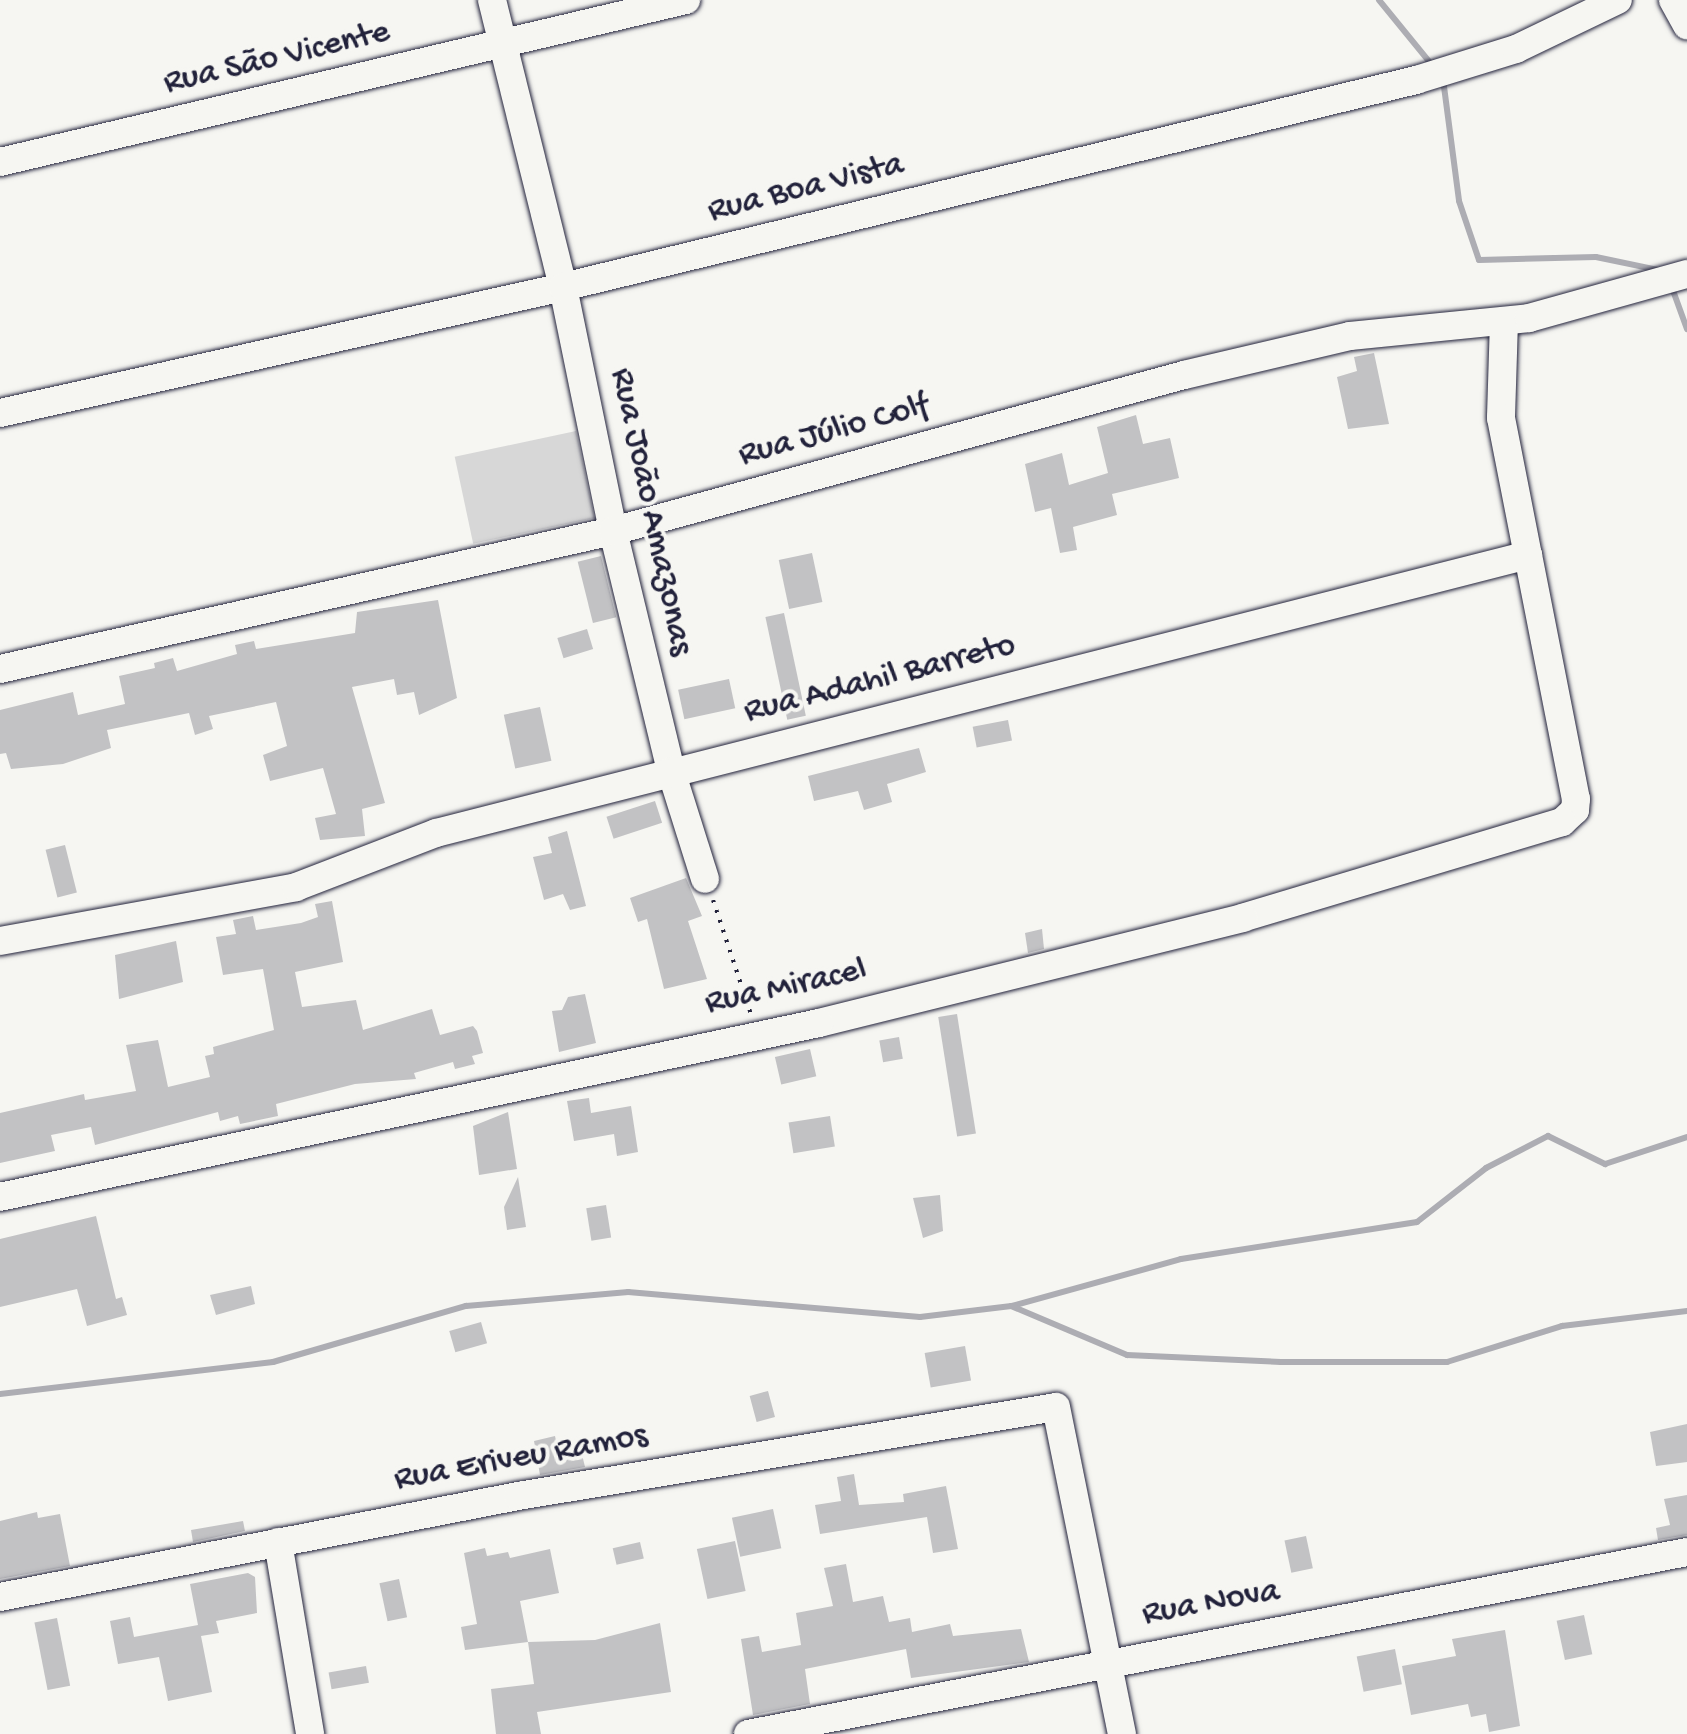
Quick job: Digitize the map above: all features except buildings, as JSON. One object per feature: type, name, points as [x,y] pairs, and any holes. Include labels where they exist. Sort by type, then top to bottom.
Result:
[{"type":"street","name":"Rua João Amazonas","points":[[492,0],[563,287],[613,531],[671,771],[705,879]]},
{"type":"street","name":"Rua São Vicente","points":[[0,162],[686,0]]},
{"type":"street","name":"Rua Boa Vista","points":[[0,413],[563,287],[1416,80],[1516,49],[1618,0]]},
{"type":"street","points":[[1673,0],[1687,25]]},
{"type":"street","name":"Rua Júlio Colf","points":[[0,670],[613,531],[1184,375],[1350,336],[1504,321],[1638,292],[1687,274]]},
{"type":"street","points":[[1504,321],[1500,418],[1528,555]]},
{"type":"street","name":"Rua Adahil Barreto","points":[[0,941],[296,887],[436,833],[1528,555]]},
{"type":"street","name":"Rua Miracel","points":[[0,1196],[757,1033],[1243,918],[1562,822],[1576,810],[1528,555]]},
{"type":"street","name":"Rua Eriveu Ramos","points":[[0,1597],[278,1542],[1056,1407],[1107,1660]]},
{"type":"street","points":[[278,1542],[310,1734]]},
{"type":"street","name":"Rua Nova","points":[[748,1734],[1107,1660],[1687,1552]]},
{"type":"street","points":[[1107,1660],[1122,1734]]},
{"type":"path","points":[[705,879],[757,1033]]},
{"type":"shaded area","points":[[576,431],[595,518],[473,544],[455,457]]},
{"type":"waterway","points":[[1379,0],[1432,65]]},
{"type":"waterway","points":[[1443,79],[1459,201],[1479,260],[1596,257],[1663,271]]},
{"type":"waterway","points":[[1671,285],[1687,329]]},
{"type":"waterway","points":[[1012,1306],[1181,1259],[1417,1222],[1486,1168],[1548,1136],[1605,1164],[1687,1137]]},
{"type":"waterway","points":[[0,1394],[273,1362],[466,1306],[628,1292],[920,1317],[1011,1306],[1127,1355],[1281,1362],[1447,1362],[1562,1326],[1687,1311]]}]
